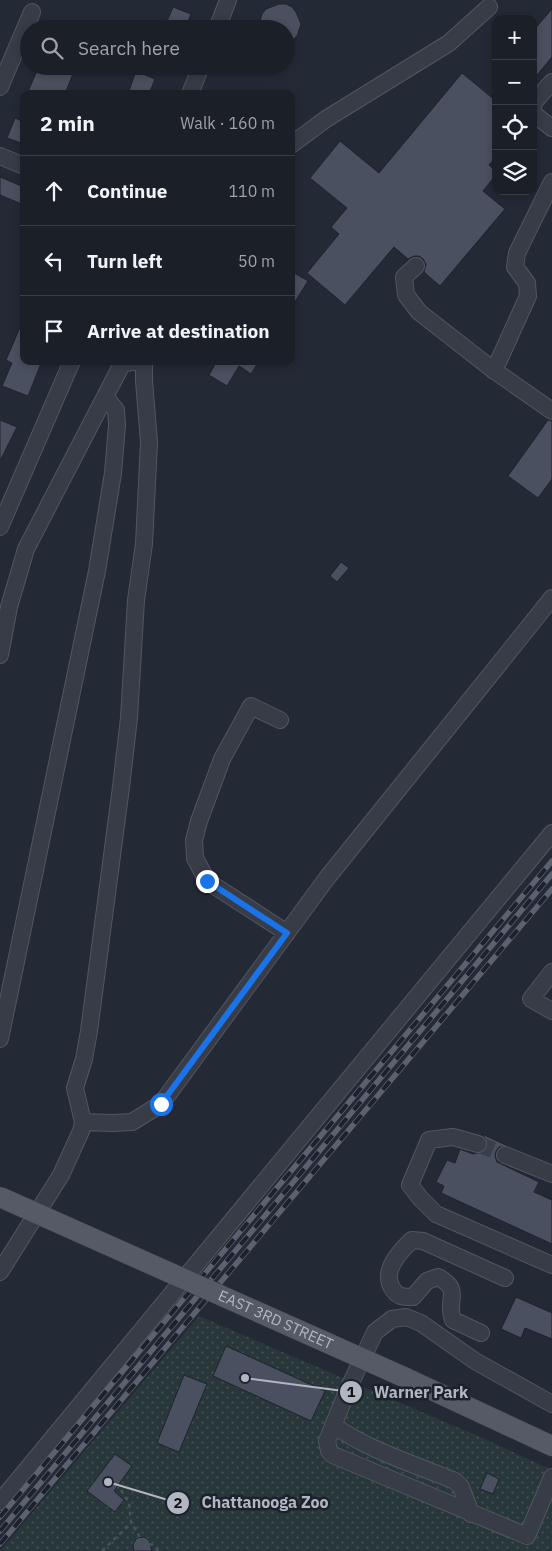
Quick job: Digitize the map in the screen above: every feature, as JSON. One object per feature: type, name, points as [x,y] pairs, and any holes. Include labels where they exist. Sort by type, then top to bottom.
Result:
[{"type":"main road","name":"EAST 3RD STREET","points":[[0,1197],[406,1378],[552,1446]]},
{"type":"street","points":[[220,20],[228,0]]},
{"type":"street","points":[[295,143],[326,119],[449,43],[489,7]]},
{"type":"street","points":[[29,20],[32,12]]},
{"type":"street","points":[[0,87],[20,40]]},
{"type":"street","points":[[192,90],[198,75]]},
{"type":"street","points":[[534,105],[534,102],[552,82]]},
{"type":"street","points":[[537,117],[552,128]]},
{"type":"street","points":[[0,156],[20,164]]},
{"type":"street","points":[[494,371],[528,296],[527,283],[515,267],[517,253],[552,182]]},
{"type":"street","points":[[416,266],[404,277],[406,296],[419,312],[494,371],[549,404]]},
{"type":"street","points":[[0,527],[7,492],[70,365]]},
{"type":"street","points":[[0,654],[9,607],[26,549],[122,365]]},
{"type":"street","points":[[0,1272],[62,1174],[84,1122],[75,1088],[84,1059],[121,787],[129,718],[136,600],[144,544],[149,442],[144,365]]},
{"type":"street","points":[[0,1038],[97,571],[113,473],[117,424],[116,410],[106,398]]},
{"type":"street","points":[[84,1122],[132,1122],[161,1104],[327,878],[552,598]]},
{"type":"street","points":[[280,720],[251,706],[222,759],[194,840],[195,858],[207,881],[287,933]]},
{"type":"street","points":[[0,1502],[552,833]]},
{"type":"street","points":[[552,972],[531,1000],[552,1011]]},
{"type":"street","points":[[478,1144],[453,1137],[429,1140],[410,1184],[420,1199],[436,1214],[552,1265]]},
{"type":"street","points":[[505,1155],[552,1174]]},
{"type":"street","points":[[481,1333],[453,1320],[450,1313],[453,1291],[448,1282],[438,1277],[427,1281],[413,1297],[402,1298],[394,1292],[390,1285],[389,1275],[394,1262],[412,1240],[422,1241],[505,1278]]},
{"type":"street","points":[[552,1404],[475,1361],[422,1323],[406,1317],[392,1319],[375,1332],[348,1389],[327,1441],[329,1451],[333,1455],[471,1514],[524,1544],[552,1477]]},
{"type":"street","points":[[333,1425],[345,1434],[377,1450],[455,1481],[461,1487],[471,1514]]},
{"type":"path","points":[[122,1490],[129,1503],[131,1523],[138,1532],[140,1539],[159,1551]]},
{"type":"path","points":[[102,1551],[131,1523]]},
{"type":"shaded area","points":[[199,1316],[487,1440],[552,1470],[552,1551],[0,1551]]},
{"type":"building","points":[[279,4],[286,4],[292,7],[301,24],[297,36],[295,38],[295,20],[260,20],[266,9]]},
{"type":"building","points":[[173,7],[191,14],[189,20],[168,20]]},
{"type":"building","points":[[552,9],[552,57],[537,75],[537,60],[537,26]]},
{"type":"building","points":[[462,73],[492,98],[492,162],[489,165],[492,168],[492,180],[483,191],[505,209],[440,286],[424,272],[426,264],[423,259],[419,256],[414,256],[408,259],[394,247],[345,305],[307,273],[339,234],[331,227],[347,208],[310,178],[340,141],[379,173]]},
{"type":"building","points":[[35,75],[72,75],[67,90],[29,90]]},
{"type":"building","points":[[135,75],[146,75],[155,79],[151,90],[129,90]]},
{"type":"building","points":[[15,118],[20,120],[20,143],[7,138]]},
{"type":"building","points":[[0,177],[20,185],[20,203],[0,195]]},
{"type":"building","points":[[295,273],[308,281],[295,302]]},
{"type":"building","points":[[20,327],[20,365],[40,365],[28,396],[2,386],[12,363],[6,360]]},
{"type":"building","points":[[215,365],[257,365],[251,374],[239,366],[227,386],[209,375]]},
{"type":"building","points":[[0,420],[17,427],[0,461]]},
{"type":"building","points":[[548,420],[552,421],[552,479],[538,498],[508,476]]},
{"type":"building","points":[[341,562],[349,568],[337,582],[330,576]]},
{"type":"building","points":[[482,1134],[508,1146],[499,1147],[496,1151],[497,1162],[539,1182],[534,1192],[552,1200],[552,1244],[441,1193],[444,1186],[436,1182],[447,1160],[455,1163],[460,1149],[473,1154],[485,1151],[488,1142]]},
{"type":"building","points":[[516,1297],[552,1313],[552,1339],[525,1328],[521,1338],[501,1329]]},
{"type":"building","points":[[226,1346],[325,1391],[311,1421],[213,1376]]},
{"type":"building","points":[[184,1375],[207,1384],[179,1452],[157,1443]]},
{"type":"building","points":[[115,1454],[132,1466],[114,1491],[124,1500],[115,1512],[87,1491]]},
{"type":"building","points":[[487,1473],[499,1479],[493,1494],[480,1489]]},
{"type":"building","points":[[144,1537],[149,1540],[152,1551],[134,1551],[133,1544],[137,1538]]},
{"type":"tunnel","points":[[478,1144],[505,1155]]},
{"type":"railway","points":[[0,1517],[552,861]]},
{"type":"railway","points":[[0,1531],[552,874]]},
{"type":"railway","points":[[0,1544],[552,889]]},
{"type":"place","name":"Warner Park","points":[[245,1378]]},
{"type":"place","name":"Chattanooga Zoo","points":[[108,1482]]},
{"type":"route","points":[[161,1104],[287,933],[207,881]]}]
